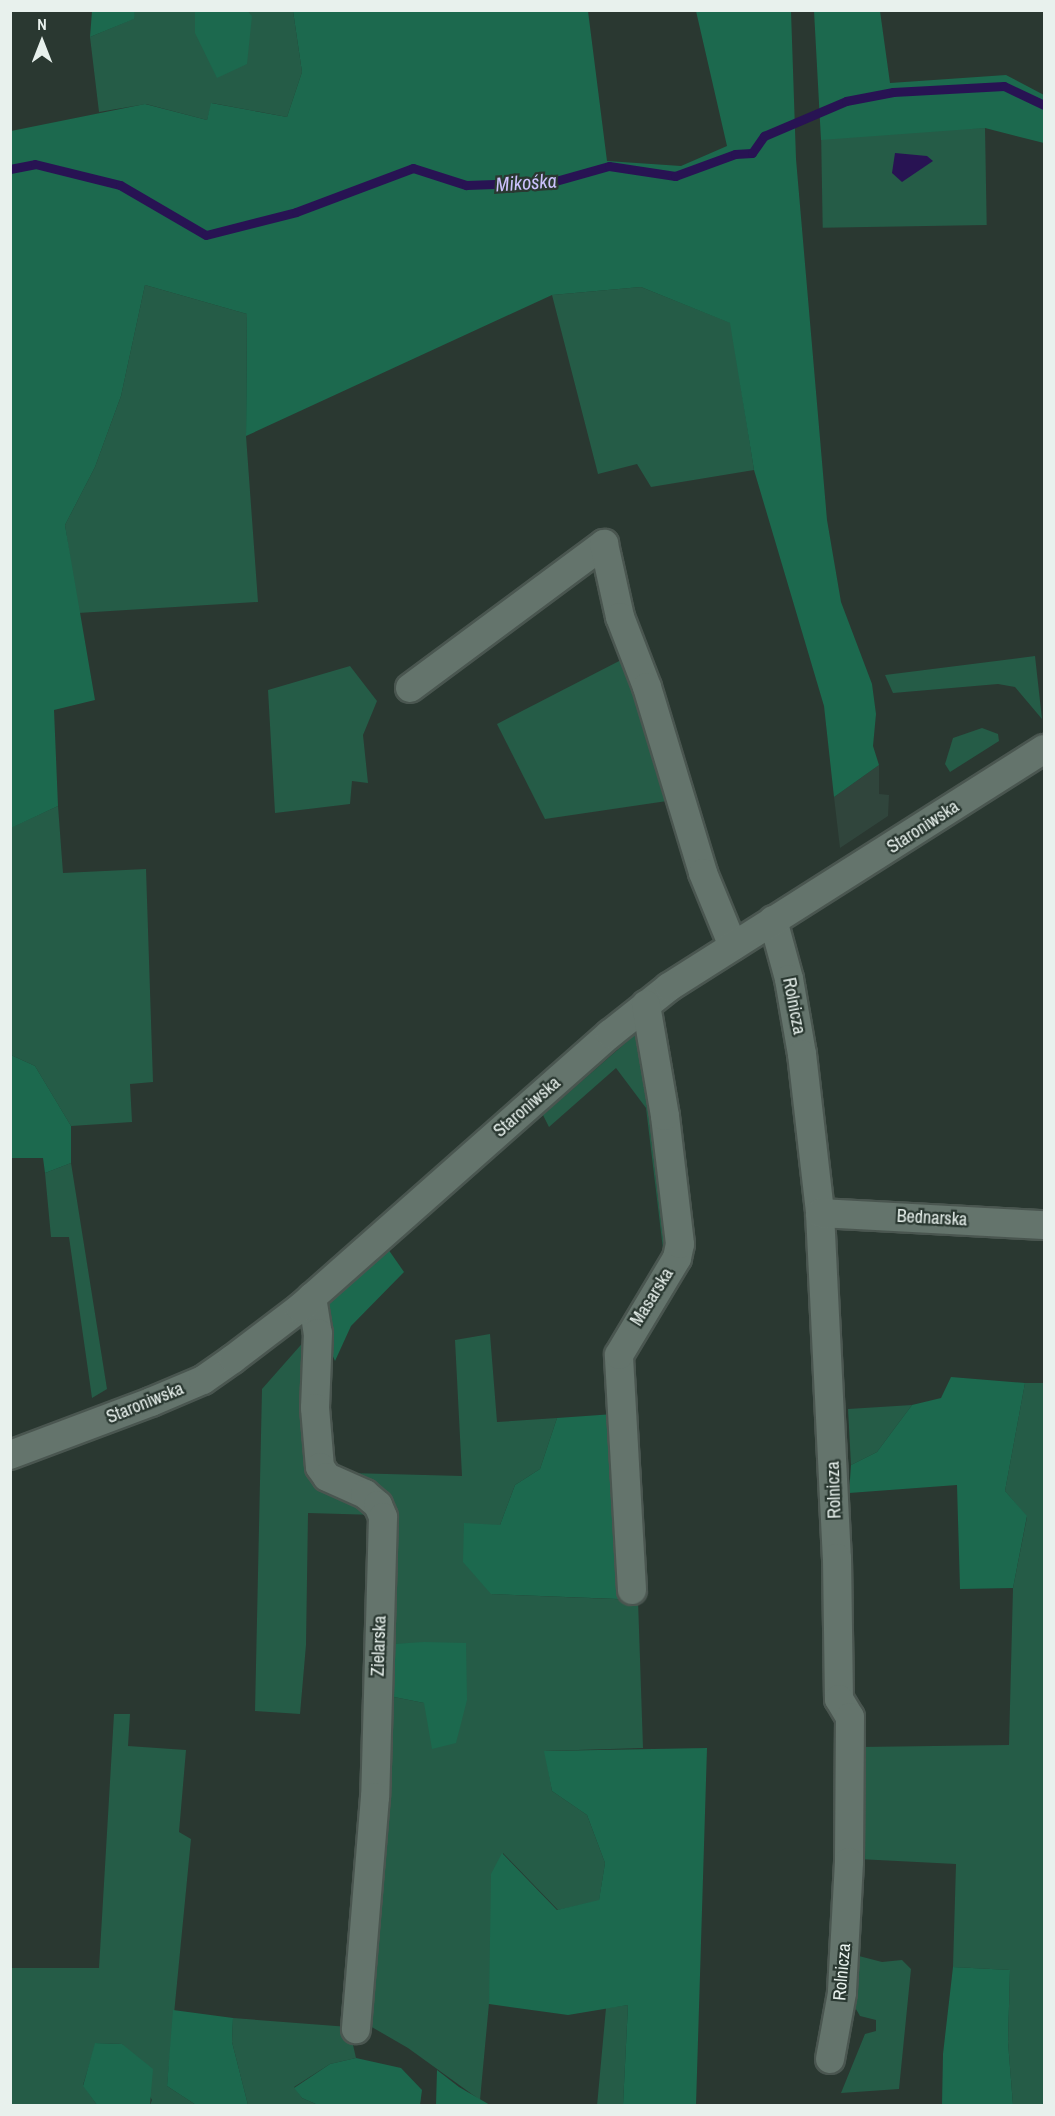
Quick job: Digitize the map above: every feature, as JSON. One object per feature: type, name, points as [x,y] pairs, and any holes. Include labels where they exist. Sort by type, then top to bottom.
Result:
[{"type":"street","points":[[410,688],[604,544],[620,617],[647,687],[703,873],[734,946]]},
{"type":"street","name":"Staroniwska","points":[[10,1455],[202,1380],[312,1297],[646,1005],[773,920],[1044,749]]},
{"type":"street","name":"Rolnicza","points":[[773,920],[789,979],[802,1054],[820,1214],[837,1557],[839,1700],[850,1717],[849,1862],[843,1969],[830,2059]]},
{"type":"street","name":"Masarska","points":[[632,1590],[619,1355],[677,1258],[680,1244],[665,1116],[646,1005]]},
{"type":"street","name":"Bednarska","points":[[820,1214],[1044,1225]]},
{"type":"street","name":"Zielarska","points":[[312,1297],[318,1333],[315,1408],[320,1467],[327,1477],[365,1494],[378,1505],[383,1517],[375,1797],[356,2029]]},
{"type":"shaded area","points":[[895,153],[927,156],[933,161],[902,182],[892,173]]},
{"type":"shaded area","points":[[879,765],[879,794],[889,795],[888,816],[840,848],[834,797]]},
{"type":"green space","points":[[92,10],[135,11],[134,19],[90,37]]},
{"type":"green space","points":[[135,11],[195,11],[195,33],[252,17],[248,11],[293,11],[302,72],[287,117],[212,103],[207,120],[146,104],[99,112],[90,37],[133,19]]},
{"type":"green space","points":[[195,11],[248,11],[252,16],[247,64],[217,78],[195,33]]},
{"type":"green space","points":[[293,11],[588,11],[607,161],[681,166],[727,146],[696,11],[791,11],[796,159],[827,520],[841,602],[872,684],[876,714],[873,746],[879,765],[834,797],[824,706],[754,470],[730,323],[641,287],[552,295],[246,436],[247,314],[145,285],[121,396],[95,467],[65,525],[95,700],[54,710],[58,806],[11,828],[11,131],[145,104],[207,120],[211,103],[287,117],[302,72]]},
{"type":"green space","points":[[814,11],[880,11],[890,83],[1006,75],[1044,95],[1044,143],[985,128],[821,140]]},
{"type":"green space","points":[[985,128],[987,225],[823,228],[821,131]]},
{"type":"green space","points":[[145,285],[247,314],[246,436],[258,602],[78,613],[65,525],[95,467],[121,396]]},
{"type":"green space","points":[[641,287],[731,323],[754,470],[651,487],[637,464],[598,474],[552,295]]},
{"type":"green space","points":[[1035,656],[1042,719],[1015,687],[998,684],[893,693],[885,675]]},
{"type":"green space","points":[[623,659],[667,801],[545,819],[497,724]]},
{"type":"green space","points":[[350,666],[377,701],[363,735],[368,783],[352,781],[350,804],[275,813],[268,690]]},
{"type":"green space","points":[[982,728],[998,734],[999,741],[950,772],[945,764],[953,738]]},
{"type":"green space","points":[[58,806],[63,873],[146,869],[153,1082],[130,1084],[132,1122],[71,1126],[35,1066],[11,1055],[10,828]]},
{"type":"green space","points":[[638,1032],[673,1235],[663,1249],[646,1108],[616,1068],[549,1127],[543,1115]]},
{"type":"green space","points":[[11,1055],[35,1066],[71,1126],[71,1163],[45,1173],[43,1158],[11,1158]]},
{"type":"green space","points":[[71,1163],[107,1389],[92,1398],[69,1237],[51,1237],[45,1173]]},
{"type":"green space","points":[[388,1249],[404,1272],[351,1326],[335,1361],[326,1340],[329,1303]]},
{"type":"green space","points":[[490,1334],[497,1422],[557,1418],[540,1469],[515,1485],[500,1525],[491,1594],[638,1600],[643,1748],[545,1751],[552,1791],[587,1815],[605,1863],[599,1901],[558,1910],[503,1853],[480,2100],[408,2048],[370,2026],[389,1696],[424,1703],[466,1643],[392,1644],[392,1514],[349,1473],[462,1476],[455,1340]]},
{"type":"green space","points":[[307,1338],[306,1418],[314,1485],[377,1515],[308,1513],[306,1645],[300,1714],[255,1711],[262,1389]]},
{"type":"green space","points":[[951,1377],[1025,1383],[1005,1491],[1027,1516],[1013,1588],[960,1589],[957,1485],[849,1493],[851,1465],[877,1452],[912,1405],[941,1398]]},
{"type":"green space","points":[[1025,1383],[1044,1383],[1044,2105],[1013,2105],[1008,2042],[1010,1970],[953,1967],[956,1864],[858,1859],[860,1747],[1009,1745],[1013,1588],[1027,1517],[1005,1491]]},
{"type":"green space","points":[[912,1405],[877,1452],[851,1465],[848,1409]]},
{"type":"green space","points":[[614,1414],[618,1599],[491,1594],[463,1562],[464,1523],[500,1525],[515,1485],[540,1469],[557,1418]]},
{"type":"green space","points":[[466,1643],[467,1700],[456,1743],[432,1749],[424,1703],[389,1696],[392,1644]]},
{"type":"green space","points":[[114,1714],[130,1714],[128,1746],[186,1750],[179,1832],[191,1839],[167,2086],[196,2105],[150,2105],[152,2100],[122,2044],[96,2043],[83,2085],[97,2105],[11,2105],[10,1968],[99,1968]]},
{"type":"green space","points":[[707,1748],[696,2105],[623,2105],[628,2005],[568,2015],[489,2004],[491,1874],[502,1853],[557,1910],[599,1900],[605,1863],[587,1815],[552,1791],[544,1751]]},
{"type":"green space","points":[[855,1955],[882,1962],[902,1960],[911,1969],[899,2089],[841,2093],[865,2034],[876,2031],[876,2020],[860,2016],[853,2004]]},
{"type":"green space","points":[[953,1967],[1010,1970],[1008,2042],[1013,2105],[942,2105],[943,2054]]},
{"type":"green space","points":[[628,2005],[623,2105],[597,2106],[606,2008]]},
{"type":"green space","points":[[173,2010],[233,2018],[232,2042],[248,2105],[196,2105],[167,2086]]},
{"type":"green space","points":[[233,2018],[349,2027],[356,2058],[330,2064],[294,2087],[302,2098],[318,2105],[248,2105],[232,2042]]},
{"type":"green space","points":[[95,2043],[122,2044],[153,2069],[150,2105],[97,2105],[83,2086]]},
{"type":"green space","points":[[356,2058],[401,2068],[422,2090],[420,2105],[318,2105],[302,2098],[294,2088],[330,2064]]},
{"type":"green space","points":[[437,2070],[459,2087],[490,2105],[436,2105]]},
{"type":"waterway","name":"Mikośka","points":[[10,169],[35,164],[120,185],[206,235],[296,212],[413,168],[466,185],[552,182],[609,166],[675,176],[735,154],[752,153],[764,136],[846,101],[893,92],[1004,86],[1044,105]]}]
